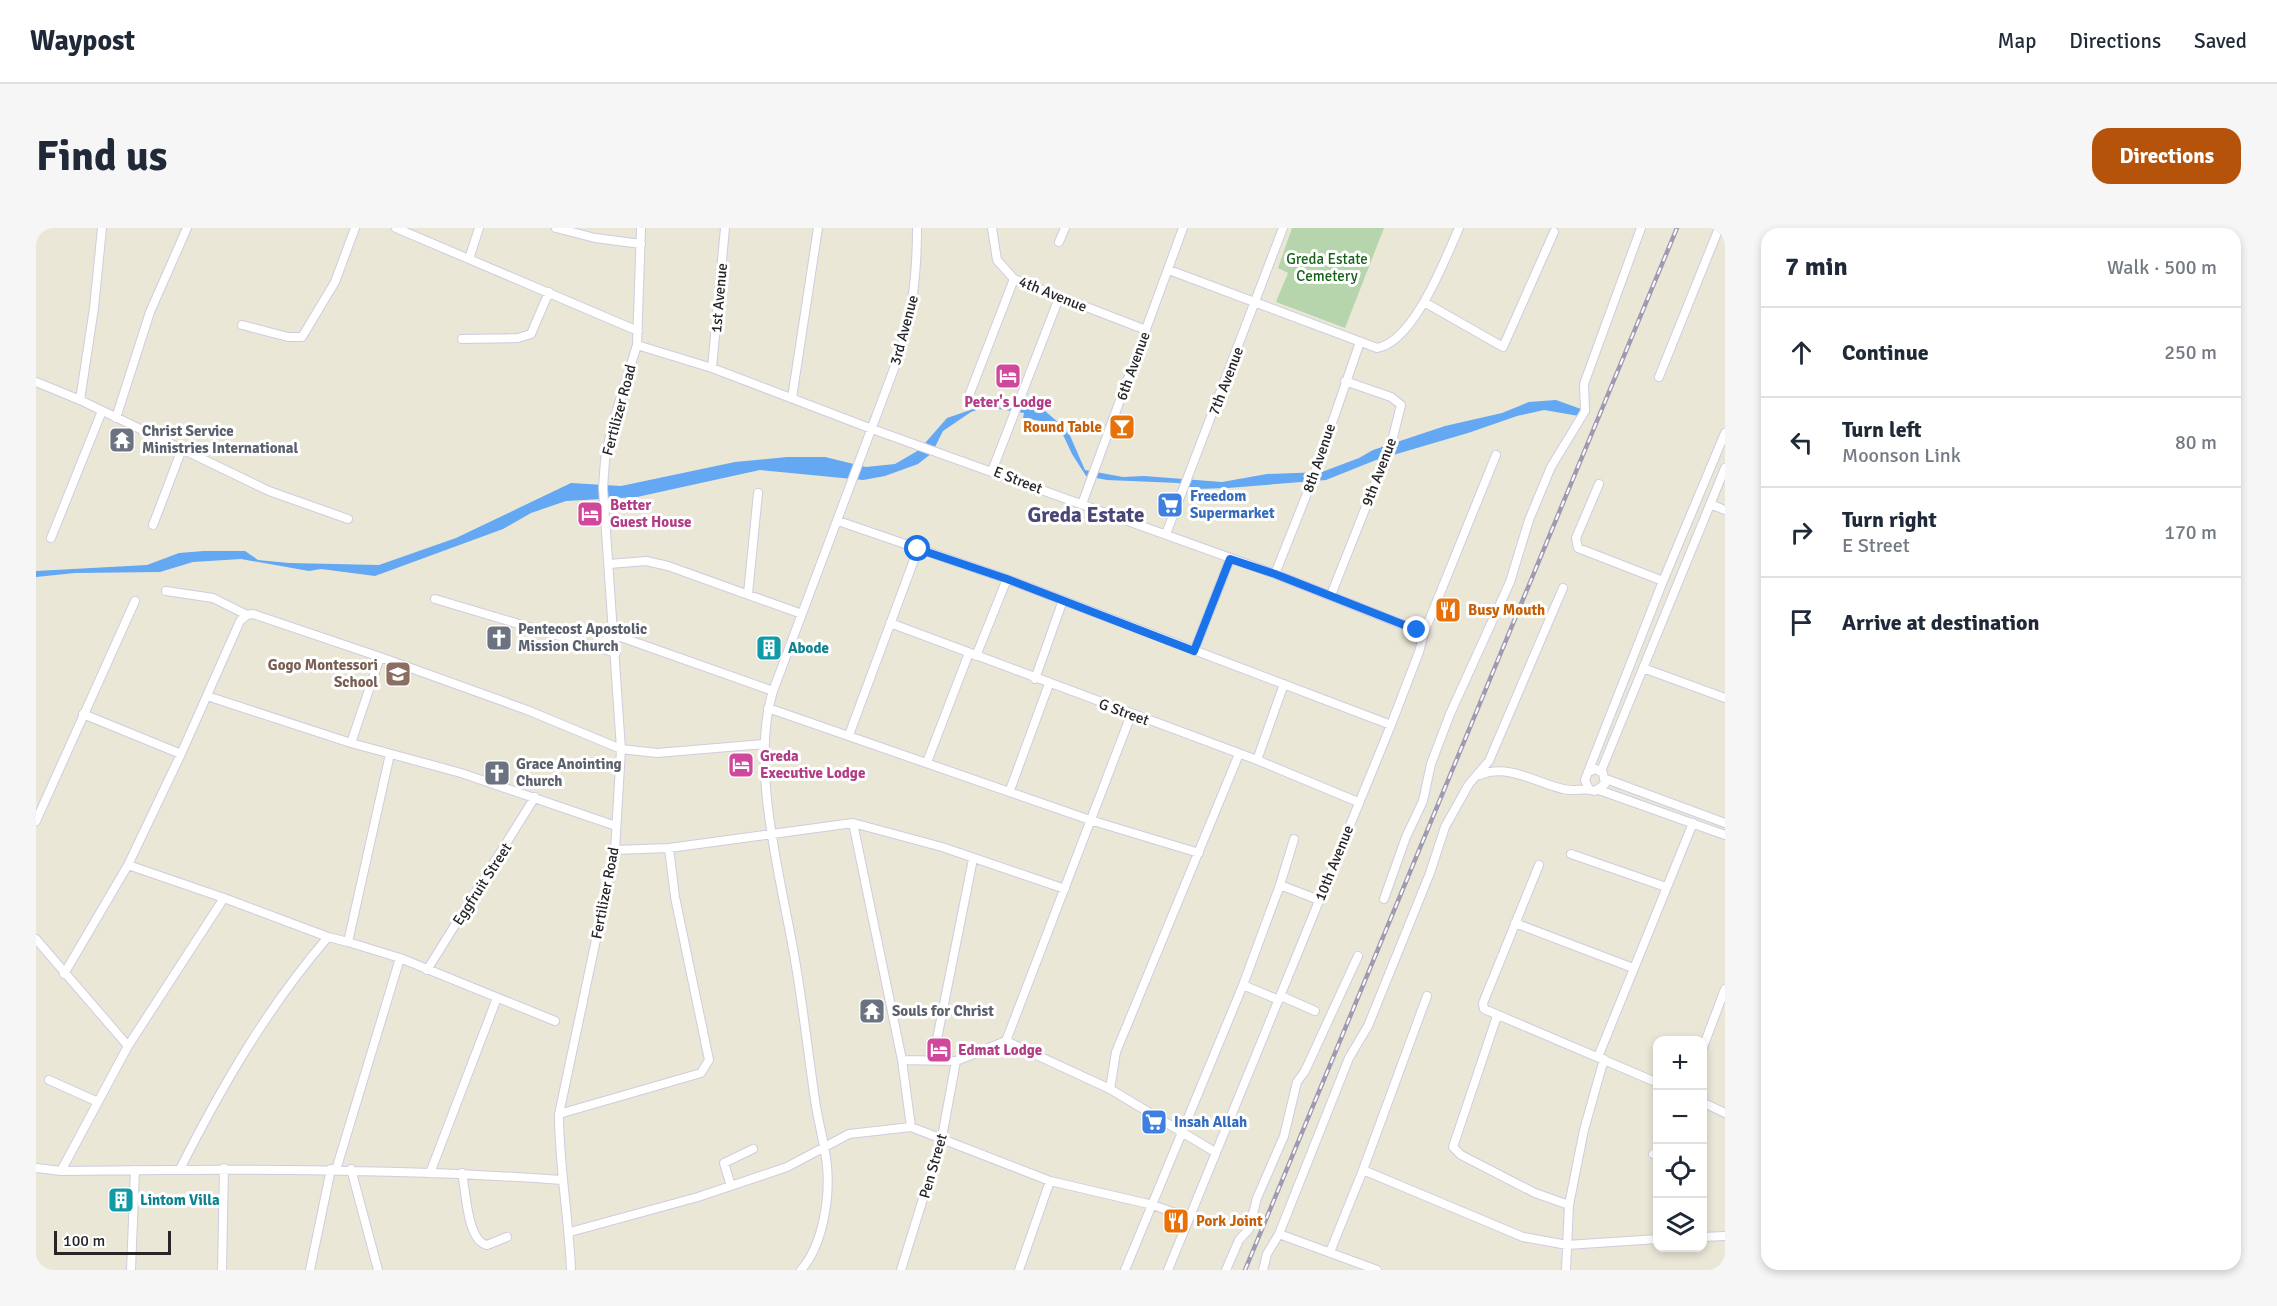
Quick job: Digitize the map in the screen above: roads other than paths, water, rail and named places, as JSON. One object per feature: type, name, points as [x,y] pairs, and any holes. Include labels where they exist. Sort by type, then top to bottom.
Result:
[{"type":"street","points":[[80,400],[94,308],[102,228]]},
{"type":"street","points":[[116,418],[150,312],[187,228]]},
{"type":"street","points":[[242,325],[288,337],[302,337],[335,282],[355,228]]},
{"type":"street","points":[[396,228],[638,331]]},
{"type":"street","points":[[469,260],[479,228]]},
{"type":"street","points":[[556,228],[595,238],[641,244]]},
{"type":"street","name":"Fertilizer Road","points":[[571,1270],[570,1232],[562,1180],[559,1114],[615,850],[621,749],[615,635],[603,488],[605,460],[612,426],[637,345],[641,228]]},
{"type":"street","name":"1st Avenue","points":[[712,368],[725,228]]},
{"type":"street","points":[[792,398],[818,228]]},
{"type":"street","name":"3rd Avenue","points":[[801,1270],[818,1235],[828,1194],[827,1164],[795,960],[772,835],[764,744],[768,708],[901,350],[913,308],[917,228]]},
{"type":"street","name":"4th Avenue","points":[[992,228],[997,260],[1014,279],[1146,330]]},
{"type":"street","points":[[1059,242],[1065,228]]},
{"type":"street","name":"6th Avenue","points":[[1082,504],[1184,228]]},
{"type":"street","name":"7th Avenue","points":[[1166,534],[1283,228]]},
{"type":"street","points":[[1168,270],[1377,348],[1394,342],[1424,302],[1460,228]]},
{"type":"street","points":[[1384,899],[1423,801],[1431,764],[1450,714],[1510,582],[1529,520],[1551,467],[1585,411],[1587,405],[1584,384],[1641,228]]},
{"type":"street","points":[[1659,377],[1719,228]]},
{"type":"street","points":[[1424,302],[1503,346],[1554,232]]},
{"type":"street","points":[[969,398],[1014,279]]},
{"type":"street","points":[[462,339],[518,338],[531,334],[549,292]]},
{"type":"street","points":[[992,471],[1059,298]]},
{"type":"street","name":"8th Avenue","points":[[1275,574],[1312,481],[1360,342]]},
{"type":"street","name":"E Street","points":[[637,345],[712,368],[872,429],[1166,534],[1424,633]]},
{"type":"street","name":"9th Avenue","points":[[1331,596],[1392,441],[1401,405],[1398,401],[1345,381]]},
{"type":"street","points":[[36,382],[80,400],[269,491],[348,519]]},
{"type":"street","points":[[51,538],[102,411]]},
{"type":"street","points":[[1588,787],[1585,780],[1588,772],[1663,581],[1725,433]]},
{"type":"street","points":[[153,525],[182,449]]},
{"type":"street","name":"10th Avenue","points":[[1168,1270],[1391,725],[1424,633],[1496,455]]},
{"type":"street","points":[[1600,771],[1725,468]]},
{"type":"street","points":[[1599,484],[1576,538],[1578,548],[1663,581]]},
{"type":"street","points":[[748,594],[758,493]]},
{"type":"street","points":[[1710,504],[1725,510]]},
{"type":"street","points":[[838,521],[1007,579],[1391,725]]},
{"type":"street","points":[[849,735],[918,549]]},
{"type":"street","points":[[1194,651],[1230,559]]},
{"type":"street","points":[[609,564],[646,561],[802,614]]},
{"type":"street","points":[[927,762],[1007,579]]},
{"type":"street","points":[[1263,1270],[1267,1254],[1279,1234],[1349,1058],[1368,1026],[1427,880],[1445,827],[1492,756],[1563,588]]},
{"type":"street","points":[[166,591],[213,598],[247,615],[380,657],[527,711],[621,749],[657,753],[764,744]]},
{"type":"street","points":[[435,599],[616,653]]},
{"type":"street","points":[[1035,679],[1063,600]]},
{"type":"street","points":[[36,821],[135,601]]},
{"type":"street","points":[[64,974],[128,865],[181,754],[240,621],[247,615]]},
{"type":"street","name":"G Street","points":[[890,623],[1131,715],[1257,760],[1358,802]]},
{"type":"street","points":[[592,646],[615,635],[773,691]]},
{"type":"street","points":[[351,743],[380,657]]},
{"type":"street","points":[[1643,668],[1725,698]]},
{"type":"street","points":[[1010,790],[1049,684]]},
{"type":"street","points":[[1257,760],[1284,684]]},
{"type":"street","points":[[207,696],[351,743],[535,797],[616,826]]},
{"type":"street","points":[[768,708],[1010,790],[1090,820],[1198,854]]},
{"type":"street","points":[[83,714],[181,754]]},
{"type":"street","points":[[1006,1041],[1131,715]]},
{"type":"street","points":[[348,942],[390,754]]},
{"type":"street","points":[[1110,1089],[1116,1052],[1239,754]]},
{"type":"street","points":[[1476,777],[1488,771],[1502,772],[1528,776],[1573,791],[1588,787],[1725,835]]},
{"type":"street","points":[[1588,772],[1600,771]]},
{"type":"street","points":[[1600,771],[1606,779],[1725,823]]},
{"type":"street","points":[[1599,790],[1606,779]]},
{"type":"street","name":"Eggfruit Street","points":[[427,970],[535,797]]},
{"type":"street","points":[[615,850],[669,848],[854,823],[907,837],[1065,889]]},
{"type":"street","points":[[854,823],[902,1060],[911,1127]]},
{"type":"street","points":[[1566,1270],[1569,1205],[1601,1058],[1633,968],[1694,823]]},
{"type":"street","points":[[1125,1270],[1243,985],[1280,885],[1294,839]]},
{"type":"street","points":[[559,1114],[701,1073],[706,1068],[709,1060],[675,897],[669,848]]},
{"type":"street","points":[[1571,854],[1666,887]]},
{"type":"street","points":[[933,1059],[973,859]]},
{"type":"street","points":[[128,865],[328,937],[400,958],[555,1021]]},
{"type":"street","points":[[1539,865],[1483,1003],[1487,1012],[1653,1081]]},
{"type":"street","points":[[1280,885],[1319,900]]},
{"type":"street","points":[[61,1171],[128,1046],[224,898]]},
{"type":"street","points":[[1515,923],[1633,968]]},
{"type":"street","points":[[180,1169],[225,1081],[258,1029],[294,976],[328,937]]},
{"type":"street","points":[[36,939],[128,1046]]},
{"type":"street","points":[[1226,1270],[1239,1240],[1249,1229],[1257,1198],[1284,1136],[1297,1082],[1305,1071],[1358,956]]},
{"type":"street","points":[[310,1270],[334,1169],[400,958]]},
{"type":"street","points":[[1243,985],[1315,1011]]},
{"type":"street","points":[[1707,1039],[1723,1003],[1725,989]]},
{"type":"street","points":[[1330,1252],[1363,1170],[1427,996]]},
{"type":"street","points":[[430,1173],[497,998]]},
{"type":"street","points":[[1497,1016],[1453,1147],[1461,1155],[1534,1192],[1569,1205]]},
{"type":"street","points":[[902,1060],[956,1061],[1006,1041],[1110,1089],[1215,1152]]},
{"type":"street","name":"Pen Street","points":[[901,1270],[942,1137],[956,1061]]},
{"type":"street","points":[[49,1080],[98,1102]]},
{"type":"street","points":[[1707,1104],[1725,1113]]},
{"type":"street","points":[[570,1232],[730,1186],[787,1167],[849,1134],[911,1127],[942,1137],[1050,1181],[1153,1204],[1189,1218]]},
{"type":"street","points":[[730,1186],[724,1163],[753,1149]]},
{"type":"street","points":[[36,1168],[61,1171],[224,1168],[351,1169],[562,1180]]},
{"type":"street","points":[[222,1270],[224,1168]]},
{"type":"street","points":[[351,1169],[378,1270]]},
{"type":"street","points":[[131,1270],[135,1170]]},
{"type":"street","points":[[1363,1170],[1523,1237],[1567,1245],[1653,1239]]},
{"type":"street","points":[[462,1173],[471,1226],[478,1241],[487,1245],[507,1237]]},
{"type":"street","points":[[1019,1270],[1050,1181]]},
{"type":"street","points":[[1279,1234],[1377,1270]]},
{"type":"street","points":[[1707,1237],[1725,1236]]},
{"type":"water","points":[[1556,400],[1581,409],[1579,416],[1544,410],[1517,416],[1376,460],[1326,480],[1196,489],[1178,483],[1107,480],[1086,476],[1072,454],[1058,424],[1023,418],[1024,413],[986,407],[971,412],[943,431],[932,453],[918,464],[885,476],[863,480],[760,470],[637,497],[566,501],[531,513],[503,529],[375,576],[321,569],[309,571],[241,559],[193,562],[160,572],[75,573],[36,577],[36,571],[147,565],[179,553],[204,551],[245,551],[258,560],[289,563],[379,565],[456,538],[571,483],[621,486],[735,462],[787,457],[825,457],[866,467],[895,464],[919,450],[947,418],[982,406],[1020,406],[1044,410],[1068,431],[1085,470],[1123,477],[1144,476],[1222,482],[1267,474],[1322,472],[1359,458],[1373,450],[1445,426],[1502,413],[1529,402]]},
{"type":"railway","points":[[1245,1270],[1677,228]]},
{"type":"place","name":"Peter's Lodge","points":[[1008,376]]},
{"type":"place","name":"Round Table","points":[[1122,427]]},
{"type":"place","name":"Christ Service Ministries International","points":[[122,440]]},
{"type":"place","name":"Freedom Supermarket","points":[[1170,505]]},
{"type":"place","name":"Better Guest House","points":[[590,514]]},
{"type":"place","name":"Busy Mouth","points":[[1448,610]]},
{"type":"place","name":"Pentecost Apostolic Mission Church","points":[[499,638]]},
{"type":"place","name":"Abode","points":[[769,648]]},
{"type":"place","name":"Gogo Montessori School","points":[[398,674]]},
{"type":"place","name":"Greda Executive Lodge","points":[[741,765]]},
{"type":"place","name":"Grace Anointing Church","points":[[497,773]]},
{"type":"place","name":"Souls for Christ","points":[[872,1011]]},
{"type":"place","name":"Edmat Lodge","points":[[939,1050]]},
{"type":"place","name":"Insah Allah","points":[[1154,1122]]},
{"type":"place","name":"Lintom Villa","points":[[121,1200]]},
{"type":"place","name":"Pork Joint","points":[[1176,1221]]},
{"type":"district","name":"Greda Estate","points":[[1086,515]]},
{"type":"park label","name":"Greda Estate Cemetery","points":[[1327,268]]}]
